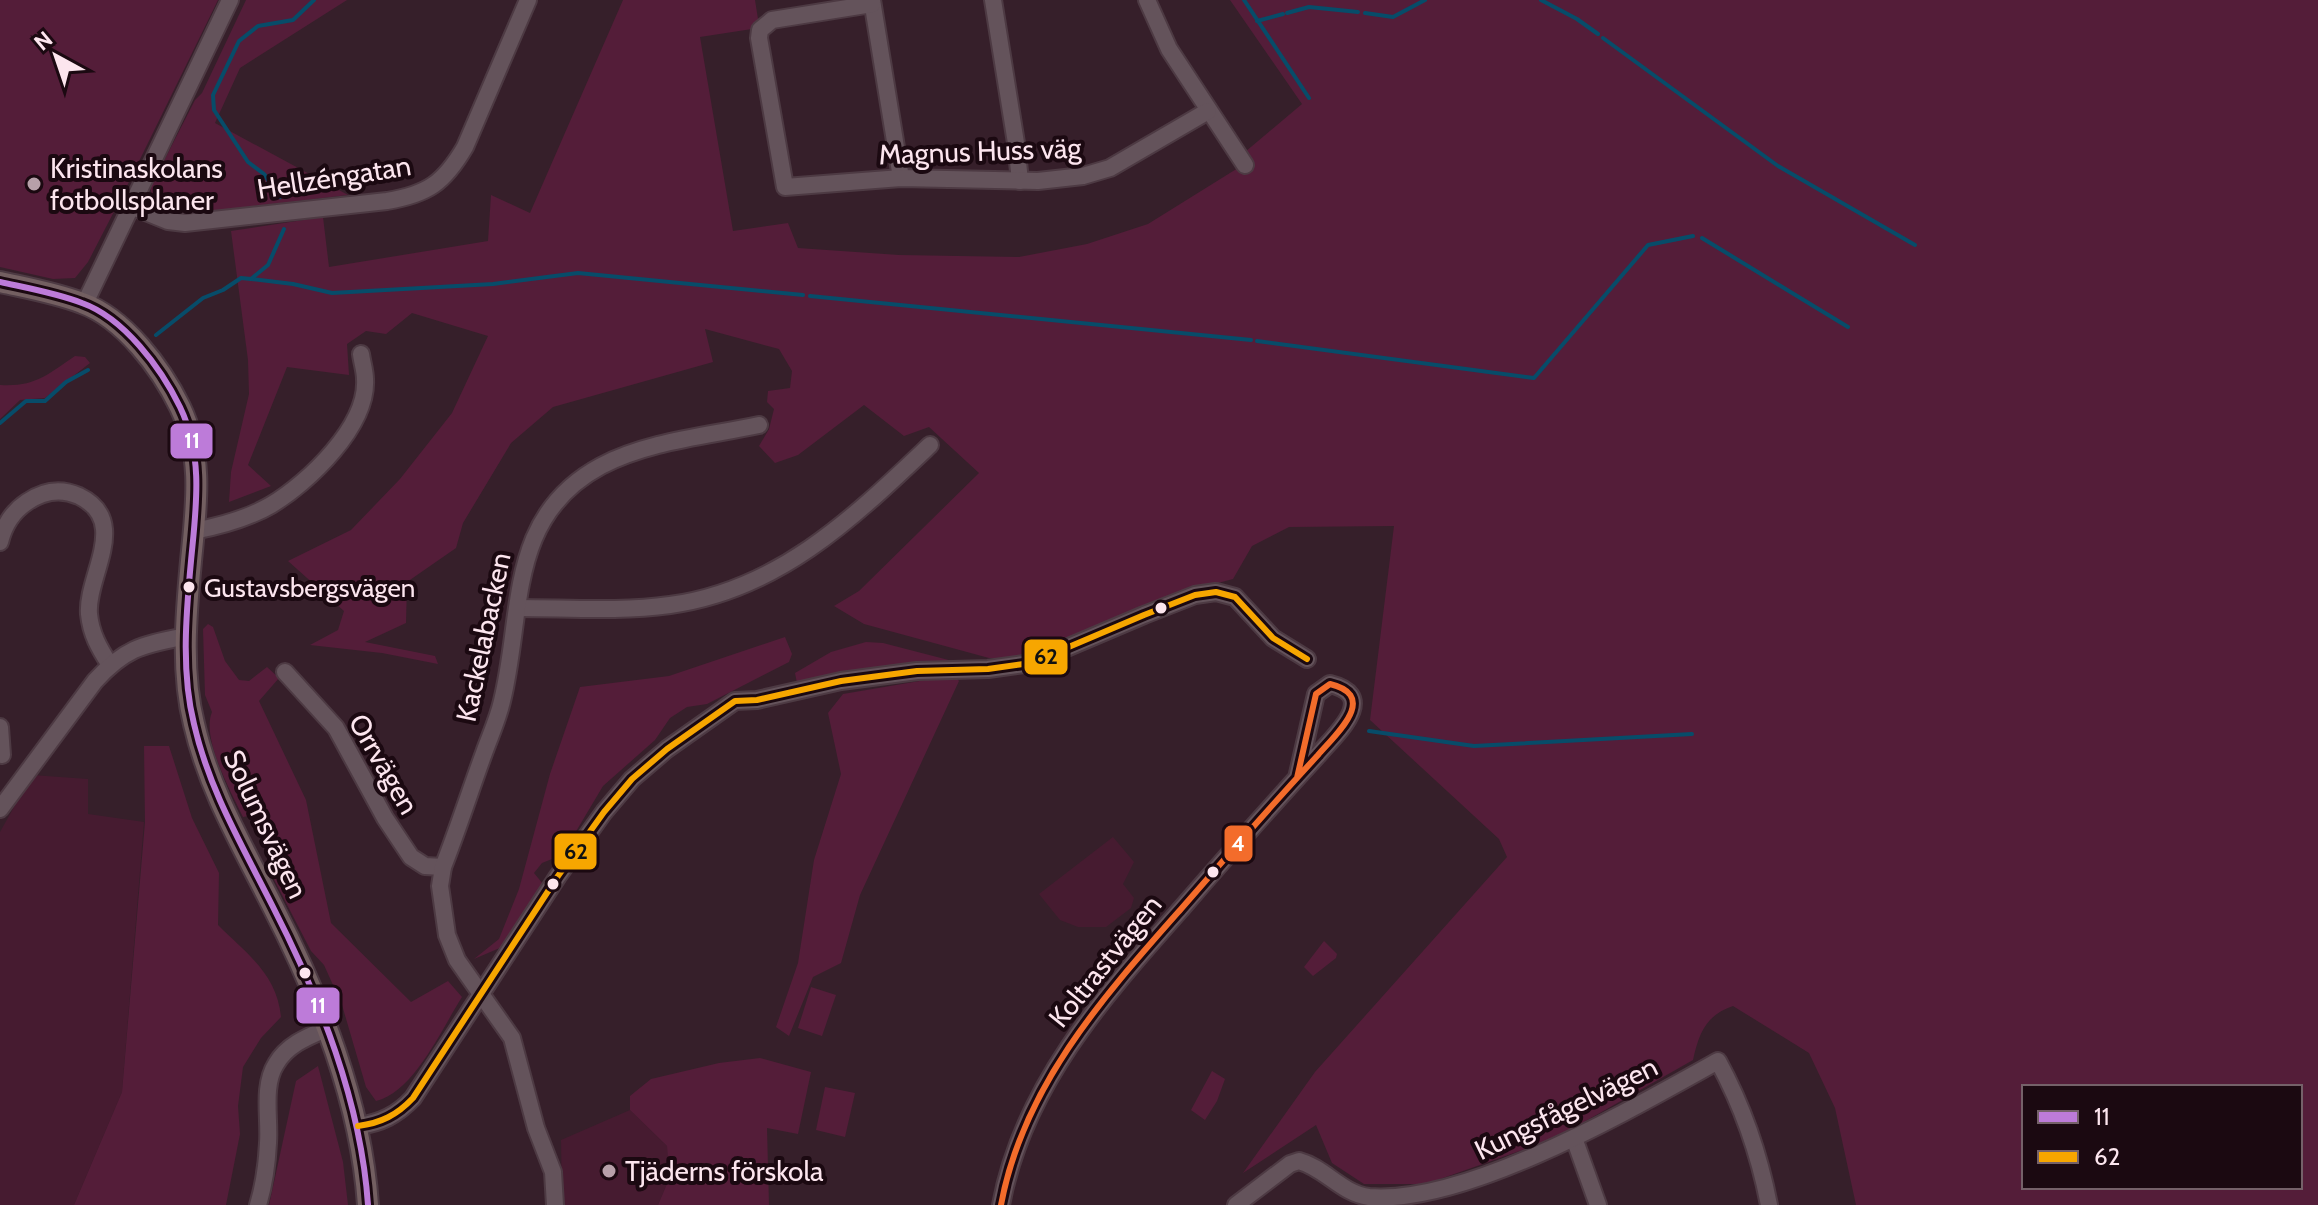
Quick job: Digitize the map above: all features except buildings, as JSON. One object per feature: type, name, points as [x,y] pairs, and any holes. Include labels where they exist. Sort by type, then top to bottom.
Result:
[{"type":"main road","points":[[0,282],[85,303]]},
{"type":"main road","name":"Solumsvägen","points":[[85,303],[137,343],[166,381],[189,428],[197,481],[186,636],[191,710],[209,776],[274,908],[326,1029],[358,1126],[368,1205]]},
{"type":"street","points":[[85,303],[230,0]]},
{"type":"street","name":"Hellzéngatan","points":[[131,206],[168,221],[185,223],[387,201],[420,193],[434,186],[445,177],[465,147],[528,0]]},
{"type":"street","points":[[993,0],[1020,181]]},
{"type":"street","points":[[1147,0],[1169,49],[1245,165]]},
{"type":"street","points":[[872,2],[901,178]]},
{"type":"street","name":"Magnus Huss väg","points":[[872,2],[772,20],[760,30],[785,187],[901,178],[1020,181],[1083,176],[1110,168],[1208,111]]},
{"type":"street","points":[[194,531],[227,524],[270,505],[328,458],[356,417],[363,396],[365,381],[361,354]]},
{"type":"street","name":"Kackelabacken","points":[[555,1205],[553,1172],[536,1128],[512,1038],[457,960],[447,935],[440,886],[443,867],[501,703],[530,546],[541,522],[575,484],[599,467],[625,455],[759,425]]},
{"type":"street","points":[[518,608],[669,605],[705,599],[737,589],[805,553],[876,496],[930,445]]},
{"type":"street","points":[[0,542],[4,527],[15,512],[25,503],[49,492],[60,490],[73,493],[86,499],[96,510],[104,527],[104,546],[89,613],[94,639],[110,665]]},
{"type":"street","points":[[358,1126],[390,1118],[413,1098],[565,865],[632,779],[667,749],[738,700],[757,700],[841,681],[917,671],[988,669],[1031,663],[1195,595],[1216,592],[1235,597],[1273,638],[1307,659]]},
{"type":"street","points":[[0,809],[110,665],[132,649],[186,636]]},
{"type":"street","name":"Orrvägen","points":[[285,672],[336,728],[392,831],[411,857],[425,866],[443,867]]},
{"type":"street","name":"Koltrastvägen","points":[[1001,1205],[1024,1130],[1036,1101],[1062,1056],[1114,983],[1297,778],[1348,720],[1354,710],[1353,701],[1338,686],[1330,684],[1316,694],[1297,778]]},
{"type":"street","points":[[0,727],[2,755]]},
{"type":"street","points":[[258,1205],[269,1140],[269,1078],[285,1051],[302,1039],[326,1029]]},
{"type":"street","name":"Kungsfågelvägen","points":[[1236,1205],[1290,1164],[1299,1161],[1318,1169],[1350,1191],[1367,1196],[1431,1199],[1574,1138],[1718,1061],[1736,1094],[1754,1139],[1769,1205]]},
{"type":"street","points":[[1574,1138],[1598,1205]]},
{"type":"shaded area","points":[[0,0],[218,0],[122,196],[88,262],[75,278],[53,279],[0,267]]},
{"type":"shaded area","points":[[246,0],[347,0],[240,68],[215,123],[348,195],[198,213],[167,209],[155,202],[150,188],[195,100],[202,93]]},
{"type":"shaded area","points":[[623,0],[755,0],[758,19],[752,29],[700,37],[733,231],[788,223],[798,248],[899,255],[1019,257],[1087,244],[1148,224],[1238,168],[1245,152],[1302,104],[1230,0],[2318,0],[2318,1205],[1856,1205],[1835,1108],[1809,1053],[1733,1006],[1716,1014],[1705,1026],[1693,1060],[1554,1139],[1426,1184],[1364,1184],[1332,1163],[1316,1125],[1243,1173],[1315,1072],[1507,857],[1499,839],[1370,720],[1394,526],[1289,527],[1252,546],[1233,579],[1165,597],[1049,650],[1019,658],[989,658],[864,624],[834,606],[859,591],[979,473],[929,427],[904,436],[864,405],[798,455],[775,463],[759,446],[769,429],[774,409],[767,402],[768,391],[790,388],[792,371],[779,349],[705,329],[713,362],[553,407],[511,443],[463,523],[456,548],[407,582],[406,623],[365,642],[435,656],[438,664],[382,653],[310,645],[338,630],[344,611],[288,561],[351,530],[400,479],[452,413],[488,336],[412,313],[386,334],[366,331],[347,344],[349,375],[287,367],[248,465],[271,486],[229,502],[231,472],[249,394],[248,360],[231,231],[323,217],[329,267],[488,241],[491,195],[530,213]]},
{"type":"shaded area","points":[[75,356],[85,357],[90,363],[45,398],[20,400],[0,419],[0,385],[32,382]]},
{"type":"shaded area","points":[[208,624],[213,627],[225,661],[239,680],[249,681],[267,667],[279,678],[259,701],[306,800],[331,923],[411,1002],[448,981],[462,997],[414,1073],[403,1086],[376,1101],[366,1087],[342,1005],[324,965],[311,951],[265,862],[272,851],[267,832],[258,814],[243,817],[219,765],[211,736],[212,712],[205,695],[203,629]]},
{"type":"shaded area","points":[[785,637],[792,654],[789,662],[707,704],[687,707],[670,718],[655,740],[603,786],[562,855],[542,863],[534,873],[543,884],[502,947],[474,959],[499,939],[519,889],[550,774],[580,687],[669,676]]},
{"type":"shaded area","points":[[866,642],[883,643],[964,664],[797,683],[795,673],[831,652]]},
{"type":"shaded area","points":[[955,676],[959,681],[860,895],[841,963],[813,977],[789,1036],[776,1027],[798,963],[814,860],[841,774],[828,713],[843,694]]},
{"type":"shaded area","points":[[144,746],[169,746],[192,818],[219,873],[218,925],[267,977],[274,989],[281,1017],[261,1038],[243,1067],[238,1106],[240,1134],[226,1205],[74,1205],[122,1092],[145,822]]},
{"type":"shaded area","points":[[32,775],[88,779],[88,814],[144,822],[122,1092],[74,1205],[0,1205],[0,832]]},
{"type":"shaded area","points":[[1113,837],[1134,862],[1123,884],[1134,898],[1131,908],[1106,927],[1078,927],[1060,920],[1039,894]]},
{"type":"shaded area","points":[[1324,941],[1337,954],[1336,958],[1313,976],[1304,967]]},
{"type":"shaded area","points":[[811,987],[836,995],[822,1036],[798,1028]]},
{"type":"shaded area","points":[[760,1058],[811,1072],[798,1134],[767,1128],[769,1205],[658,1205],[669,1179],[667,1146],[630,1110],[630,1096],[651,1079],[719,1063]]},
{"type":"shaded area","points":[[318,1066],[343,1162],[348,1205],[269,1205],[296,1081]]},
{"type":"shaded area","points":[[1212,1071],[1225,1079],[1217,1101],[1205,1120],[1191,1110]]},
{"type":"shaded area","points":[[825,1087],[855,1093],[845,1137],[816,1130]]},
{"type":"shaded area","points":[[630,1110],[667,1146],[669,1179],[658,1205],[562,1205],[561,1140]]},
{"type":"waterway","points":[[280,197],[264,174],[248,162],[214,110],[213,95],[239,41],[258,26],[293,20],[314,0]]},
{"type":"waterway","points":[[1244,0],[1309,98]]},
{"type":"waterway","points":[[1365,13],[1393,17],[1425,0]]},
{"type":"waterway","points":[[1541,0],[1598,34]]},
{"type":"waterway","points":[[1287,13],[1309,7],[1358,12]]},
{"type":"waterway","points":[[1257,21],[1283,14]]},
{"type":"waterway","points":[[1603,38],[1778,166],[1915,245]]},
{"type":"waterway","points":[[156,335],[203,298],[241,278],[251,279],[268,265],[284,229]]},
{"type":"waterway","points":[[1257,341],[1534,378],[1648,245],[1693,236]]},
{"type":"waterway","points":[[1702,238],[1848,327]]},
{"type":"waterway","points":[[251,279],[332,293],[493,284],[578,273],[803,295]]},
{"type":"waterway","points":[[810,296],[1251,340]]},
{"type":"waterway","points":[[0,423],[26,401],[45,401],[66,382],[88,370]]},
{"type":"waterway","points":[[1369,731],[1474,746],[1692,734]]},
{"type":"transit line","name":"11","points":[[0,282],[72,299],[112,320],[152,361],[172,392],[188,426],[196,483],[186,643],[187,684],[194,724],[208,772],[307,978],[336,1052],[357,1128],[368,1205]]},
{"type":"transit line","name":"62","points":[[358,1126],[388,1117],[413,1098],[558,876],[632,779],[667,749],[735,701],[757,700],[841,681],[917,671],[988,669],[1031,663],[1195,595],[1216,592],[1235,597],[1273,638],[1307,659]]},
{"type":"transit line","name":"4","points":[[1001,1205],[1012,1162],[1028,1121],[1070,1045],[1123,975],[1334,737],[1342,727],[1353,706],[1352,697],[1345,690],[1330,684],[1316,694],[1297,778]]},
{"type":"place","name":"Kristinaskolans fotbollsplaner","points":[[34,184]]},
{"type":"place","name":"Gustavsbergsvägen","points":[[189,587]]},
{"type":"place","name":"Tjäderns förskola","points":[[609,1171]]}]
